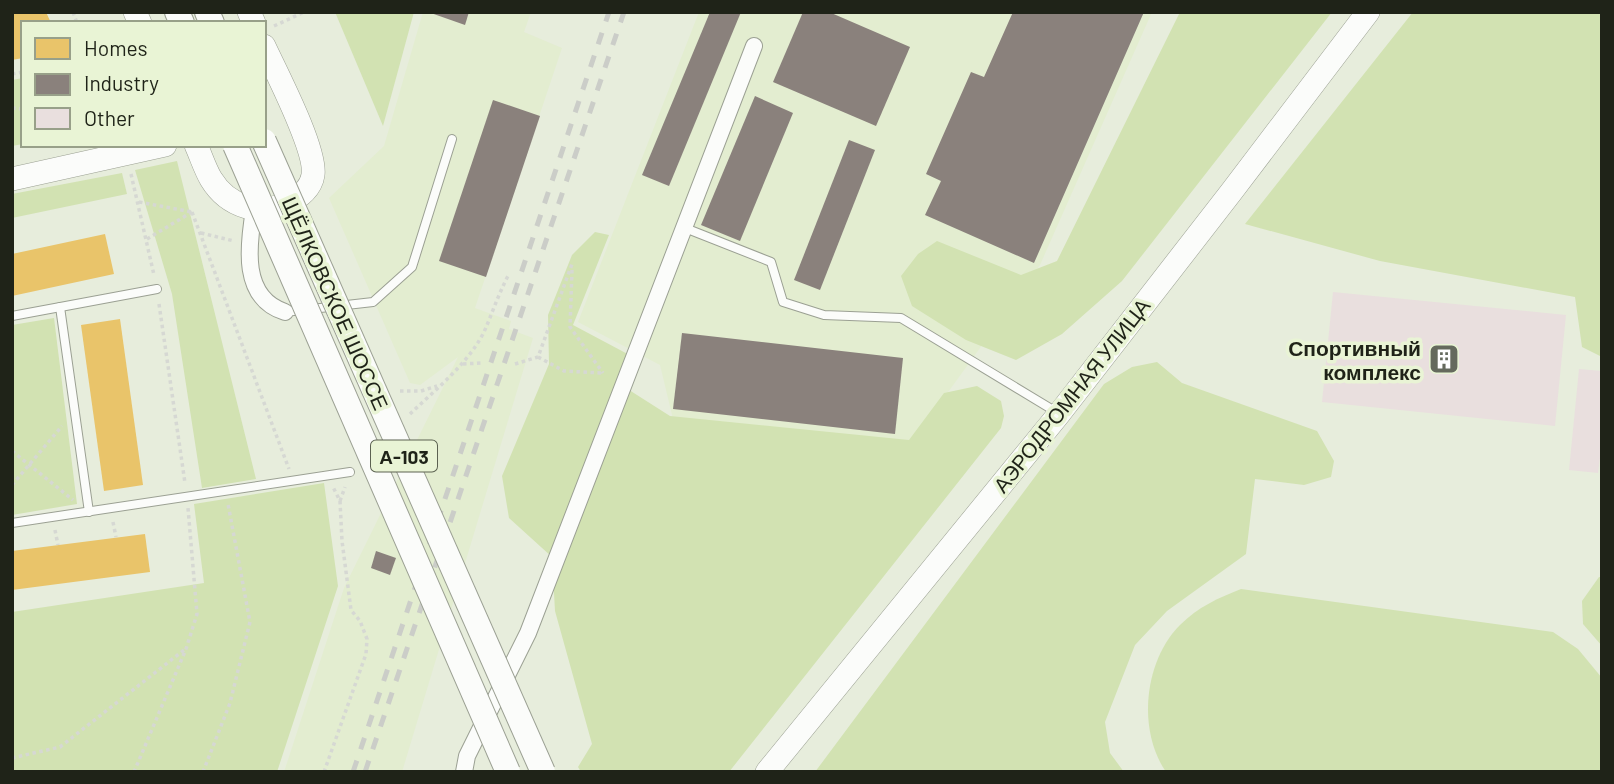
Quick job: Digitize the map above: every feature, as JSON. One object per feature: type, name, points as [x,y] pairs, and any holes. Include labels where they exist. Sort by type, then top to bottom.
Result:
[{"type":"main road","name":"ЩЁЛКОВСКОЕ ШОССЕ","points":[[266,146],[543,772]]},
{"type":"main road","name":"ЩЁЛКОВСКОЕ ШОССЕ","points":[[236,147],[508,772]]},
{"type":"street","name":"АЭРОДРОМНАЯ УЛИЦА","points":[[767,772],[1059,414],[1368,12]]},
{"type":"street","points":[[197,147],[211,180],[224,195],[254,210],[266,211],[290,202],[308,187],[313,175],[309,147],[266,40]]},
{"type":"street","points":[[464,772],[467,756],[528,633],[754,46]]},
{"type":"street","points":[[12,179],[156,147]]},
{"type":"street","points":[[254,210],[250,245],[253,285],[263,299],[285,312]]},
{"type":"lane","points":[[285,312],[373,302],[412,267],[452,139]]},
{"type":"lane","points":[[685,228],[771,262],[783,302],[824,315],[901,318],[1059,414]]},
{"type":"lane","points":[[12,316],[158,289]]},
{"type":"lane","points":[[60,307],[89,512]]},
{"type":"lane","points":[[12,523],[350,472]]},
{"type":"path","points":[[266,31],[304,12]]},
{"type":"path","points":[[130,168],[158,289],[187,498],[197,614],[186,649],[134,772]]},
{"type":"path","points":[[138,202],[192,212]]},
{"type":"path","points":[[192,212],[293,481]]},
{"type":"path","points":[[147,239],[192,212]]},
{"type":"path","points":[[200,233],[213,238],[228,238],[240,245]]},
{"type":"path","points":[[538,357],[572,264],[570,327],[603,373]]},
{"type":"path","points":[[402,421],[463,363],[483,334],[508,276]]},
{"type":"path","points":[[515,364],[538,357],[564,371],[628,374]]},
{"type":"path","points":[[463,363],[481,363]]},
{"type":"path","points":[[12,485],[75,412]]},
{"type":"path","points":[[12,451],[89,512]]},
{"type":"path","points":[[324,772],[366,654],[367,639],[360,621],[351,610],[342,541],[340,501],[350,472]]},
{"type":"path","points":[[328,475],[340,501]]},
{"type":"path","points":[[203,772],[230,704],[250,622],[225,492]]},
{"type":"path","points":[[12,758],[60,747],[186,649]]},
{"type":"shaded area","points":[[335,12],[414,12],[383,126]]},
{"type":"shaded area","points":[[423,12],[531,12],[524,32],[562,48],[475,308],[511,321],[509,329],[533,338],[402,772],[284,772],[344,588],[458,357],[420,385],[410,383],[329,198],[384,146]]},
{"type":"shaded area","points":[[699,12],[1152,12],[1040,265],[912,442],[673,419],[660,365],[578,322]]},
{"type":"shaded area","points":[[1180,12],[1332,12],[1122,281],[1062,334],[1016,360],[966,340],[912,306],[901,276],[918,254],[937,241],[1021,275],[1057,261]]},
{"type":"shaded area","points":[[1413,12],[1602,12],[1602,357],[1582,347],[1575,297],[1380,261],[1245,224]]},
{"type":"shaded area","points":[[21,78],[21,144],[12,146],[12,80]]},
{"type":"shaded area","points":[[177,161],[256,479],[202,488],[172,294],[135,170]]},
{"type":"shaded area","points":[[122,173],[127,194],[12,218],[12,194]]},
{"type":"shaded area","points":[[595,232],[609,235],[573,325],[637,359],[626,388],[670,416],[909,440],[944,393],[977,386],[1001,401],[1004,416],[1001,428],[729,772],[581,772],[578,767],[592,744],[555,611],[552,557],[509,518],[502,476],[549,364],[548,315],[572,255]]},
{"type":"shaded area","points":[[54,318],[77,504],[12,515],[12,325]]},
{"type":"shaded area","points":[[1157,362],[1182,383],[1317,431],[1334,461],[1331,477],[1304,485],[1255,479],[1246,554],[1167,611],[1135,645],[1105,722],[1110,753],[1124,772],[815,772],[1104,384],[1132,367]]},
{"type":"shaded area","points":[[324,483],[338,586],[277,772],[12,772],[12,612],[204,583],[194,504]]},
{"type":"shaded area","points":[[1599,577],[1602,577],[1602,646],[1583,624],[1582,601]]},
{"type":"shaded area","points":[[1241,589],[1553,632],[1578,649],[1602,678],[1602,772],[1166,772],[1157,755],[1148,717],[1152,676],[1159,657],[1168,640],[1194,613]]},
{"type":"building: Homes","points":[[12,12],[46,12],[50,21],[21,21],[21,58],[12,60]]},
{"type":"building: Homes","points":[[105,234],[114,274],[12,296],[12,254]]},
{"type":"building: Homes","points":[[120,319],[143,485],[104,491],[81,325]]},
{"type":"building: Homes","points":[[145,534],[150,572],[12,590],[12,551]]},
{"type":"building: Industry","points":[[428,12],[469,12],[465,25]]},
{"type":"building: Industry","points":[[710,12],[741,12],[669,186],[642,175]]},
{"type":"building: Industry","points":[[803,12],[829,12],[910,47],[876,126],[773,82]]},
{"type":"building: Industry","points":[[1013,12],[1144,12],[1034,263],[925,215],[941,181],[926,174],[971,72],[984,77]]},
{"type":"building: Industry","points":[[755,96],[793,113],[740,241],[701,225]]},
{"type":"building: Industry","points":[[493,100],[540,116],[486,277],[439,261]]},
{"type":"building: Industry","points":[[849,140],[875,150],[820,290],[794,280]]},
{"type":"building: Industry","points":[[682,333],[903,358],[895,434],[673,409]]},
{"type":"building: Industry","points":[[376,551],[396,558],[390,575],[371,568]]},
{"type":"building: Other","name":"Спортивный комплекс","points":[[1333,292],[1566,315],[1555,426],[1322,402]]},
{"type":"building: Other","points":[[1579,369],[1602,371],[1602,443],[1598,473],[1569,470]]},
{"type":"railway","points":[[353,772],[609,12]]},
{"type":"railway","points":[[365,772],[624,12]]},
{"type":"place","name":"Спортивный комплекс","points":[[1444,359]]}]
